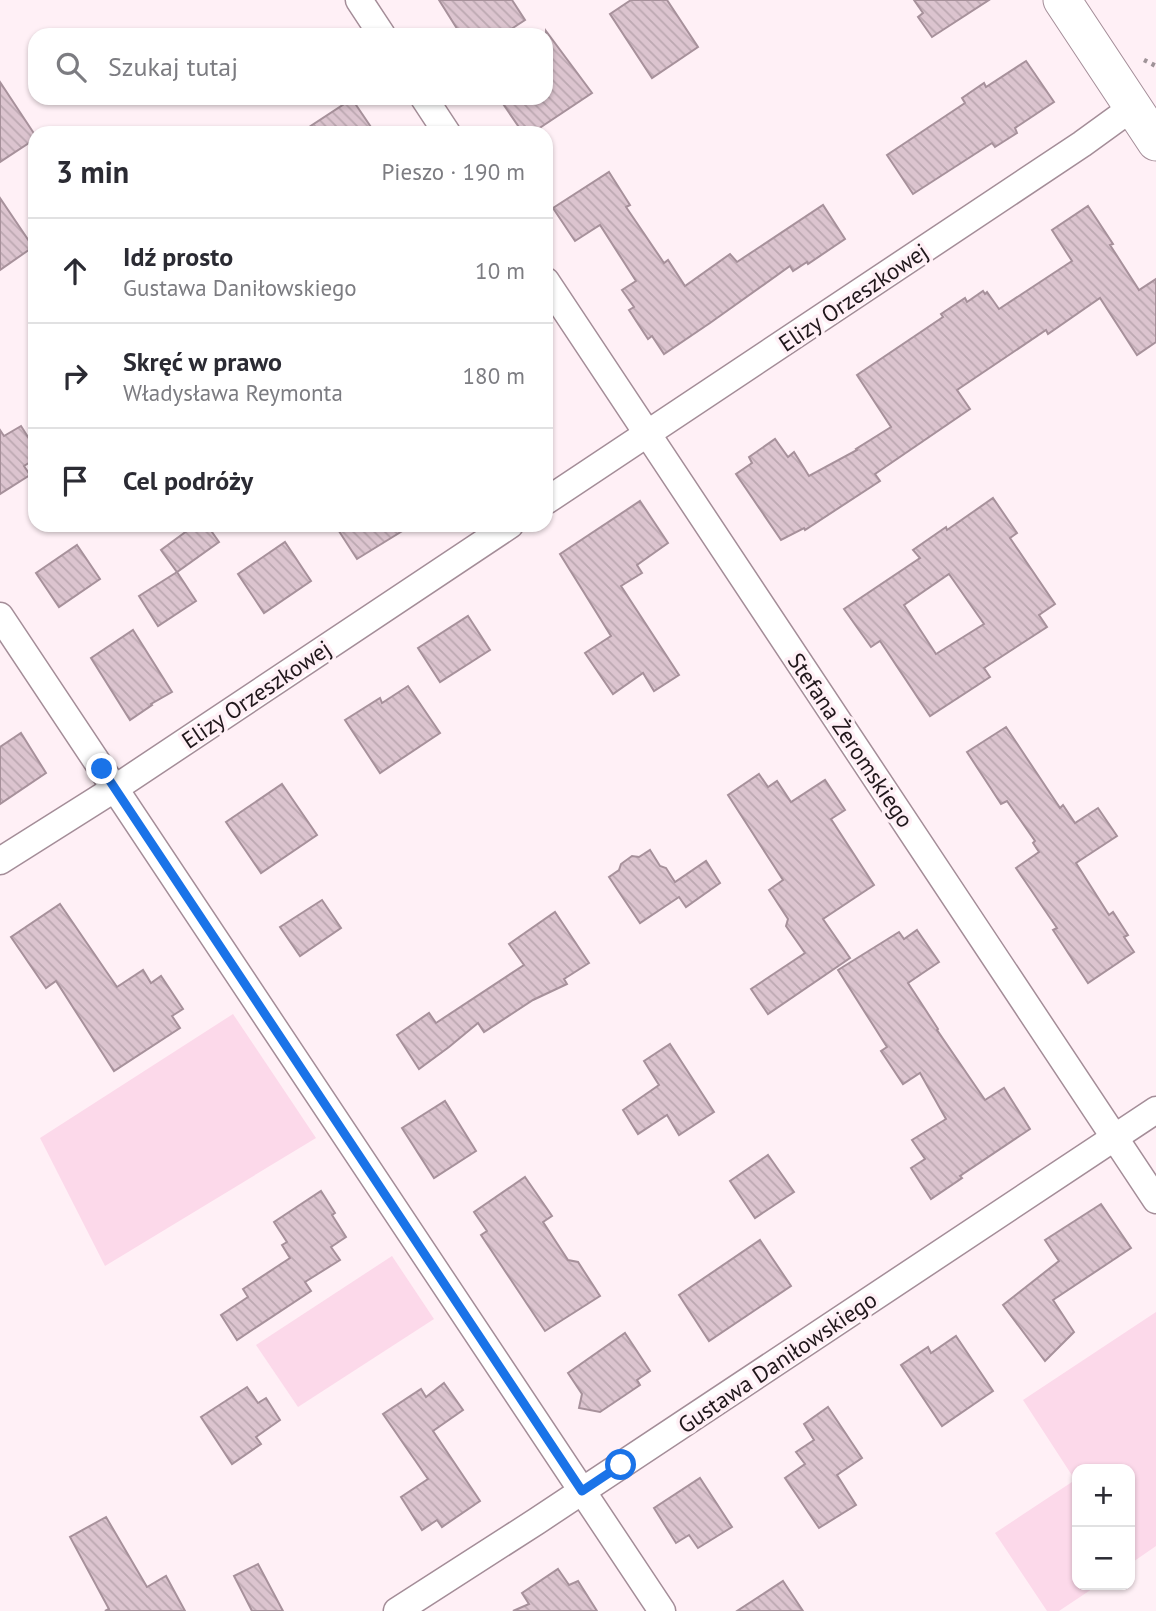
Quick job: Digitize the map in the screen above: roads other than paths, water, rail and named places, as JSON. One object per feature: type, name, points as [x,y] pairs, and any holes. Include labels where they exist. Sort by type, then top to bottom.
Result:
[{"type":"street","points":[[359,0],[377,28]]},
{"type":"street","points":[[1062,0],[1144,97],[1156,142]]},
{"type":"street","name":"Elizy Orzeszkowej","points":[[553,496],[1082,145],[1144,97]]},
{"type":"street","points":[[429,105],[442,126]]},
{"type":"street","name":"Stefana Żeromskiego","points":[[553,291],[1156,1200]]},
{"type":"street","name":"Elizy Orzeszkowej","points":[[0,861],[114,789],[500,532]]},
{"type":"street","points":[[0,616],[662,1611]]},
{"type":"street","name":"Gustawa Daniłowskiego","points":[[397,1611],[1156,1110]]}]
